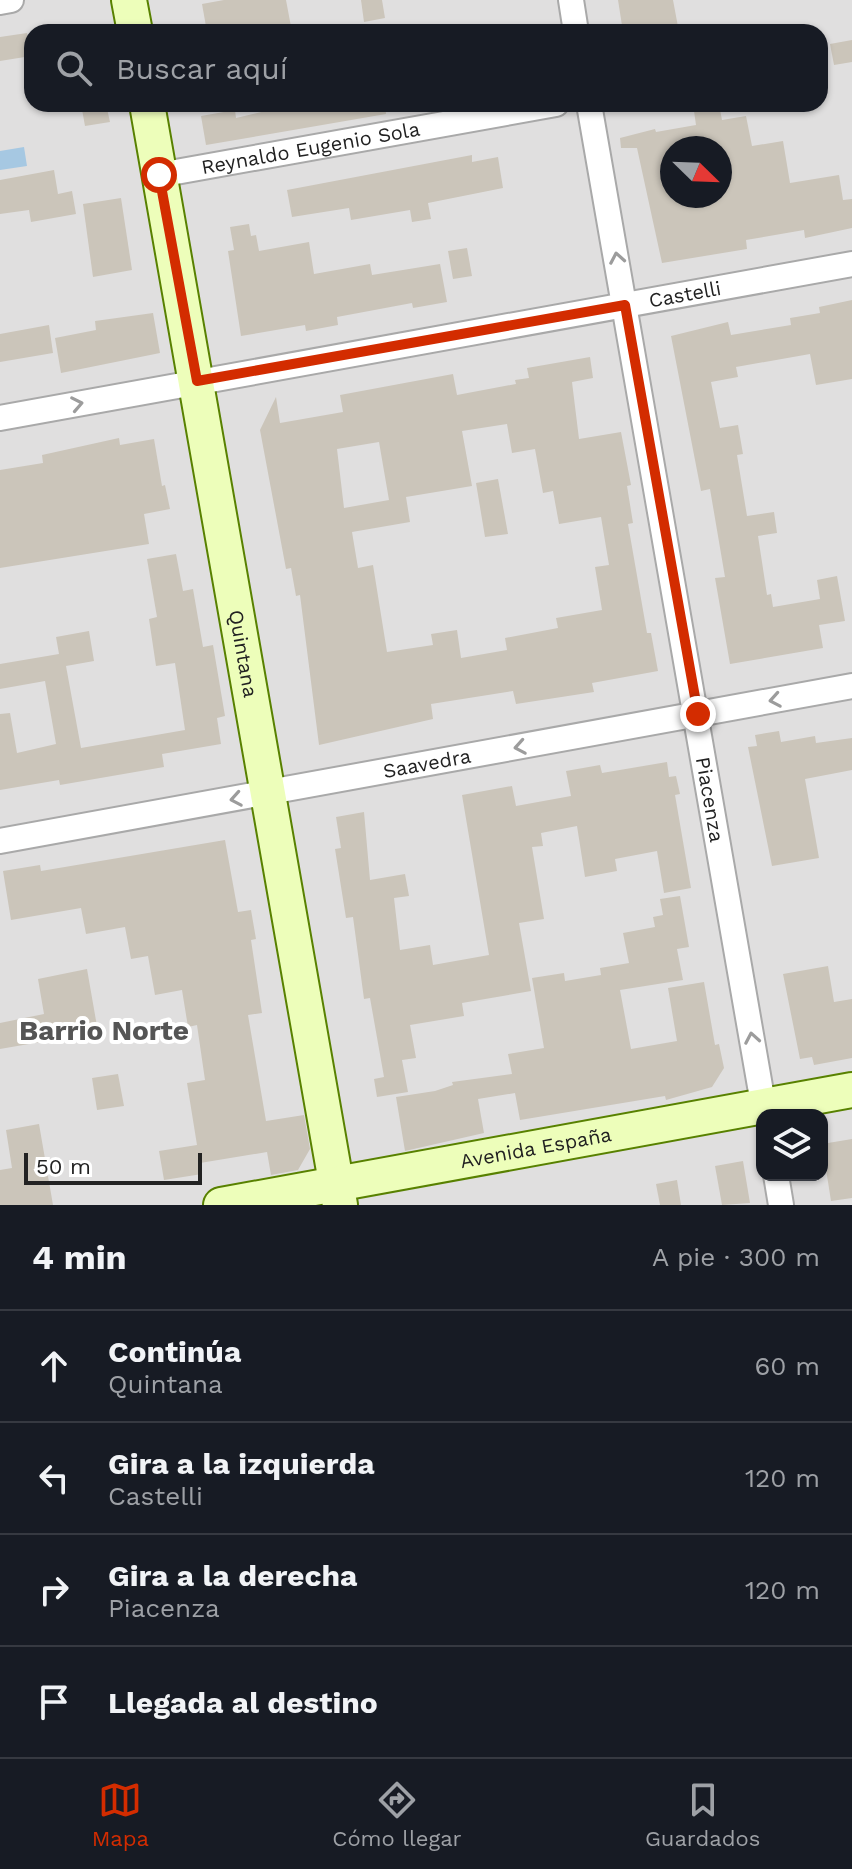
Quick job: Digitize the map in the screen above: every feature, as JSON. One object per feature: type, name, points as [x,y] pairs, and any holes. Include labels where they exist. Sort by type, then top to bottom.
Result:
[{"type":"main road","points":[[129,0],[134,24]]},
{"type":"main road","name":"Quintana","points":[[148,112],[338,1194]]},
{"type":"main road","name":"Avenida España","points":[[769,1109],[852,1090]]},
{"type":"main road","name":"Avenida España","points":[[221,1205],[338,1194],[756,1112]]},
{"type":"street","points":[[0,2],[11,0]]},
{"type":"street","points":[[571,0],[575,24]]},
{"type":"street","name":"Reynaldo Eugenio Sola","points":[[159,175],[511,112]]},
{"type":"street","name":"Piacenza","points":[[590,112],[765,1109]]},
{"type":"street","name":"Castelli","points":[[0,418],[852,264]]},
{"type":"street","name":"Saavedra","points":[[0,841],[852,686]]},
{"type":"street","points":[[777,1181],[781,1205]]},
{"type":"shaded area","points":[[0,0],[852,0],[852,1205],[0,1205]]},
{"type":"water","points":[[24,147],[27,166],[0,170],[0,151]]},
{"type":"building","points":[[224,0],[286,0],[290,24],[206,24],[202,4]]},
{"type":"building","points":[[361,0],[382,0],[385,18],[364,22]]},
{"type":"building","points":[[618,0],[673,0],[678,24],[622,24]]},
{"type":"building","points":[[24,33],[24,57],[0,61],[0,37]]},
{"type":"building","points":[[852,40],[852,62],[834,65],[830,44]]},
{"type":"building","points":[[82,112],[108,112],[110,122],[85,126]]},
{"type":"building","points":[[235,112],[236,118],[261,112],[386,114],[206,145],[201,116]]},
{"type":"building","points":[[694,112],[720,112],[722,120],[746,116],[752,146],[783,141],[790,183],[839,175],[843,200],[852,199],[852,228],[805,238],[804,230],[746,240],[747,249],[662,263],[637,148],[621,148],[620,138],[655,129],[656,132],[696,125]]},
{"type":"building","points":[[472,155],[472,162],[498,157],[503,188],[428,203],[431,219],[412,222],[410,210],[351,220],[349,208],[292,217],[287,190]]},
{"type":"building","points":[[54,170],[58,194],[72,191],[76,214],[31,222],[29,210],[0,214],[0,180]]},
{"type":"building","points":[[121,198],[132,270],[93,277],[83,204]]},
{"type":"building","points":[[249,224],[251,236],[256,235],[259,251],[309,242],[314,274],[370,264],[372,275],[440,264],[447,302],[413,308],[412,303],[337,317],[338,325],[306,331],[305,325],[241,336],[228,251],[234,250],[230,227]]},
{"type":"building","points":[[467,248],[472,276],[453,279],[448,251]]},
{"type":"building","points":[[852,300],[852,379],[816,385],[810,354],[736,367],[738,377],[711,382],[720,428],[738,425],[743,454],[737,455],[747,516],[774,512],[777,533],[758,536],[767,595],[771,594],[773,607],[820,599],[817,580],[837,576],[845,621],[819,625],[823,648],[730,664],[715,578],[725,577],[710,489],[701,491],[671,336],[728,322],[731,335],[791,325],[790,318],[820,313],[819,307]]},
{"type":"building","points":[[153,313],[160,353],[61,373],[55,338],[96,330],[95,321]]},
{"type":"building","points":[[49,325],[53,353],[0,362],[0,334]]},
{"type":"building","points":[[590,357],[593,378],[572,382],[579,439],[621,432],[631,485],[627,486],[633,523],[628,524],[647,633],[651,633],[658,671],[592,683],[594,692],[516,704],[513,691],[431,704],[433,719],[319,745],[300,595],[296,596],[291,568],[286,569],[260,430],[276,397],[280,423],[343,412],[340,395],[453,374],[457,395],[516,384],[515,380],[529,378],[527,368]],"holes":[[[507,424],[512,453],[535,449],[543,493],[553,491],[559,524],[601,517],[609,565],[595,567],[602,610],[556,618],[558,628],[505,638],[507,650],[461,658],[457,630],[431,634],[433,645],[387,652],[373,565],[358,568],[352,532],[410,522],[406,497],[472,486],[462,431]],[[379,442],[389,500],[344,508],[337,449]]]},
{"type":"building","points":[[119,438],[120,445],[154,439],[162,486],[165,485],[170,509],[144,514],[149,544],[0,568],[0,470],[43,463],[42,455]]},
{"type":"building","points":[[498,479],[508,534],[485,537],[476,483]]},
{"type":"building","points":[[176,554],[183,591],[193,589],[203,647],[213,645],[225,716],[217,718],[221,744],[162,754],[164,767],[60,785],[59,780],[0,790],[0,714],[10,713],[17,753],[56,744],[45,681],[0,689],[0,664],[59,654],[56,637],[89,631],[94,661],[66,666],[81,748],[185,730],[175,663],[156,666],[149,619],[157,617],[147,559]]},
{"type":"building","points":[[779,731],[781,742],[815,736],[816,743],[852,738],[852,770],[805,779],[819,858],[772,866],[748,747],[757,746],[755,735]]},
{"type":"building","points":[[667,762],[669,777],[676,776],[680,794],[675,795],[691,888],[664,893],[657,851],[615,859],[617,871],[585,877],[577,826],[541,833],[543,846],[532,847],[544,919],[519,923],[531,991],[462,1003],[464,1016],[410,1025],[416,1058],[402,1060],[408,1092],[377,1097],[374,1079],[384,1077],[370,998],[364,999],[353,917],[346,918],[335,849],[341,848],[336,817],[364,812],[370,880],[405,874],[409,896],[394,898],[400,950],[430,945],[433,965],[489,955],[462,795],[512,786],[516,806],[571,796],[566,771],[600,765],[602,773]]},
{"type":"building","points":[[225,840],[238,912],[251,910],[256,939],[251,940],[262,1013],[248,1015],[266,1121],[304,1115],[310,1149],[298,1170],[271,1175],[267,1152],[200,1163],[202,1174],[164,1180],[159,1151],[197,1145],[187,1083],[205,1080],[197,1025],[188,1027],[182,990],[155,995],[148,956],[131,959],[125,927],[86,934],[81,908],[11,920],[3,871],[40,865],[41,871]]},
{"type":"building","points":[[680,896],[689,947],[677,949],[683,980],[620,990],[631,1049],[677,1041],[668,988],[704,982],[715,1045],[719,1044],[724,1068],[712,1087],[666,1100],[665,1096],[520,1120],[515,1093],[478,1099],[484,1133],[405,1151],[396,1097],[435,1091],[453,1085],[452,1082],[512,1074],[508,1054],[544,1048],[532,978],[564,973],[565,981],[601,975],[600,968],[629,963],[623,933],[655,927],[653,917],[663,915],[660,899]]},
{"type":"building","points":[[828,966],[834,1002],[852,999],[852,1058],[814,1065],[812,1057],[800,1059],[783,974]]},
{"type":"building","points":[[87,969],[98,1032],[0,1049],[0,1023],[44,1014],[38,979]]},
{"type":"building","points":[[118,1074],[124,1106],[97,1110],[92,1078]]},
{"type":"building","points":[[39,1124],[53,1205],[0,1205],[0,1170],[12,1168],[6,1130]]},
{"type":"building","points":[[852,1139],[852,1198],[831,1201],[828,1143]]},
{"type":"building","points":[[743,1161],[750,1203],[722,1205],[715,1166]]},
{"type":"building","points":[[677,1180],[681,1205],[660,1205],[656,1184]]},
{"type":"district","name":"Barrio Norte","points":[[104,1030]]},
{"type":"route","points":[[159,175],[197,381],[625,305],[698,714]]}]
